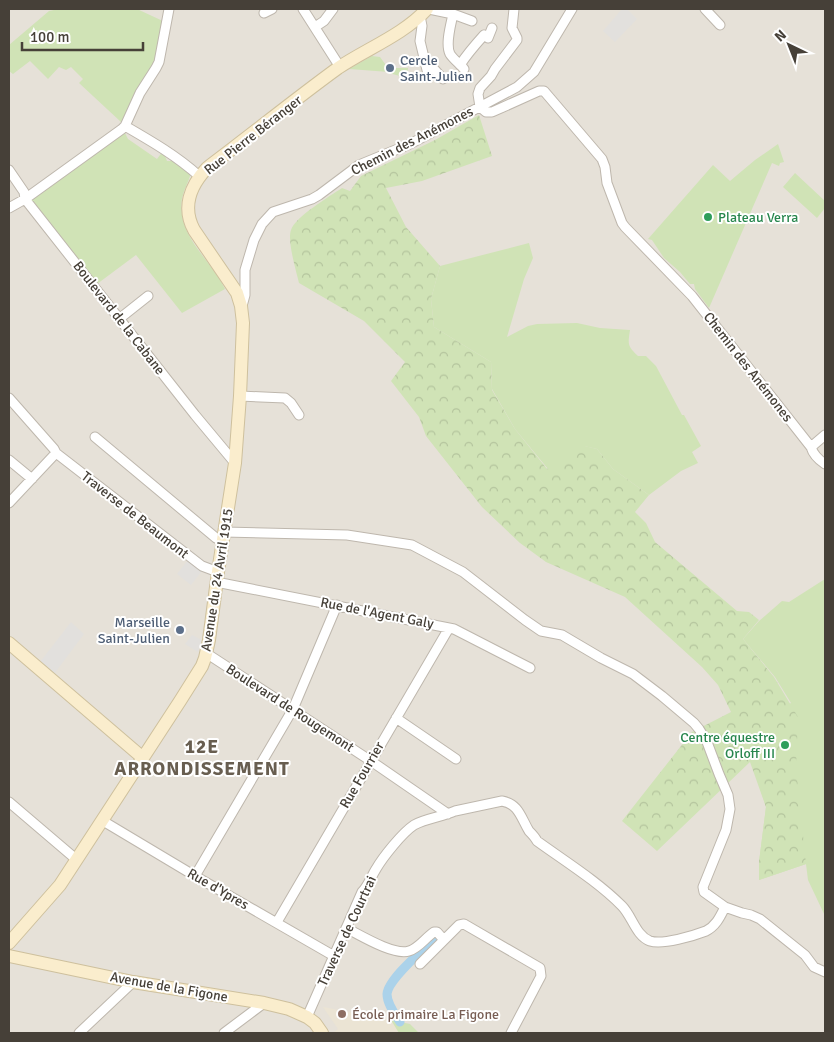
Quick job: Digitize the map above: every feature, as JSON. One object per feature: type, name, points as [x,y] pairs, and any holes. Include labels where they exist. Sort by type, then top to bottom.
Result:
[{"type":"main road","name":"Rue Pierre Béranger","points":[[242,306],[234,287],[190,223],[188,214],[190,195],[199,176],[340,67],[411,24],[425,11]]},
{"type":"main road","name":"Avenue du 24 Avril 1915","points":[[10,935],[60,885],[202,666],[206,653],[235,463],[240,396],[242,306]]},
{"type":"main road","points":[[9,643],[143,758]]},
{"type":"main road","name":"Avenue de la Figone","points":[[9,956],[133,982],[289,1009],[306,1017],[322,1033]]},
{"type":"street","points":[[9,208],[25,199],[125,126],[140,93],[159,62],[169,9]]},
{"type":"street","points":[[304,9],[340,67]]},
{"type":"street","points":[[315,27],[324,21],[333,9]]},
{"type":"street","points":[[514,9],[512,28],[517,40],[480,88],[478,94],[480,107],[517,87],[534,72],[572,9]]},
{"type":"street","points":[[705,9],[720,25]]},
{"type":"street","points":[[443,79],[434,69],[427,70],[420,41],[425,11],[458,13],[472,21]]},
{"type":"street","points":[[458,13],[448,37],[449,51],[462,67],[468,52],[474,48],[484,35],[488,38],[492,28]]},
{"type":"street","name":"Chemin des Anémones","points":[[242,306],[245,295],[245,274],[254,240],[262,224],[273,212],[312,199],[359,166],[410,144],[480,107],[486,112],[492,112],[539,91],[544,91],[602,159],[605,166],[607,183],[625,228],[692,296],[811,447],[812,451],[825,464]]},
{"type":"street","points":[[125,126],[172,154],[199,176]]},
{"type":"street","name":"Boulevard de la Cabane","points":[[9,170],[24,192],[25,199],[194,415],[235,463]]},
{"type":"street","points":[[119,319],[148,296]]},
{"type":"street","points":[[240,396],[285,398],[299,415]]},
{"type":"street","name":"Traverse de Beaumont","points":[[9,398],[56,453],[217,577]]},
{"type":"street","points":[[811,447],[825,435]]},
{"type":"street","points":[[95,437],[216,538],[346,535],[412,545],[462,572],[542,631],[562,635],[633,674],[668,701],[699,729],[707,742],[718,774],[728,795],[730,809],[726,830],[703,887],[704,892],[725,907],[760,919],[805,955],[814,967],[825,972]]},
{"type":"street","points":[[9,503],[56,453]]},
{"type":"street","points":[[9,460],[32,479]]},
{"type":"street","name":"Rue de l'Agent Galy","points":[[217,577],[337,605],[454,629],[530,668]]},
{"type":"street","points":[[195,876],[293,709],[337,605]]},
{"type":"street","name":"Rue Fourrier","points":[[277,922],[449,628]]},
{"type":"street","name":"Boulevard de Rougemont","points":[[206,653],[293,709],[448,814]]},
{"type":"street","points":[[396,718],[456,758]]},
{"type":"street","name":"Traverse de Courtrai","points":[[306,1017],[362,892],[377,868],[405,833],[414,825],[455,811],[502,801],[509,802],[516,808],[537,840],[610,894],[624,908],[645,939],[657,942],[665,941],[706,931],[716,923],[725,907]]},
{"type":"street","points":[[9,802],[77,860]]},
{"type":"street","name":"Rue d'Ypres","points":[[103,821],[334,956]]},
{"type":"street","points":[[420,964],[441,936],[464,924],[540,968],[541,976],[511,1033]]},
{"type":"street","points":[[346,928],[386,948],[403,953],[417,947],[431,934],[441,936]]},
{"type":"street","points":[[80,1033],[133,982]]},
{"type":"street","points":[[224,1033],[264,1004]]},
{"type":"shaded area","points":[[9,9],[825,9],[825,1033],[9,1033]]},
{"type":"shaded area","points":[[622,9],[627,9],[637,19],[615,42],[603,31]]},
{"type":"shaded area","points":[[188,560],[202,571],[191,585],[177,574]]},
{"type":"shaded area","points":[[71,622],[84,634],[54,674],[40,662]]},
{"type":"shaded area","points":[[192,635],[202,640],[198,652],[185,644]]},
{"type":"shaded area","name":"École primaire La Figone","points":[[323,1007],[391,1020],[399,1033],[335,1033],[338,1029]]},
{"type":"green space","points":[[56,9],[137,9],[165,22],[155,64],[121,122],[79,83],[83,79],[71,67],[66,70],[59,67],[48,79],[30,61],[13,74],[9,71],[9,45],[49,11]]},
{"type":"green space","points":[[372,56],[380,57],[388,68],[408,68],[407,78],[389,72],[349,69]]},
{"type":"green space","points":[[479,115],[492,156],[422,181],[386,188],[406,227],[440,266],[431,299],[434,327],[491,362],[492,390],[515,429],[547,469],[581,445],[597,449],[613,469],[649,495],[635,512],[646,523],[655,542],[737,611],[749,612],[759,620],[743,639],[774,677],[798,717],[796,768],[806,864],[759,880],[759,862],[766,807],[750,762],[657,851],[622,821],[692,732],[731,712],[718,685],[702,667],[625,597],[546,562],[520,543],[482,507],[426,436],[419,417],[391,381],[405,362],[364,321],[299,283],[292,256],[290,235],[291,230],[299,219],[342,188],[350,191],[361,176],[435,140]]},
{"type":"green space","points":[[124,131],[128,139],[157,159],[163,151],[167,161],[175,161],[191,173],[182,198],[184,224],[189,235],[225,289],[182,313],[136,255],[97,284],[30,199]]},
{"type":"green space","name":"Plateau Verra","points":[[778,144],[784,162],[780,163],[779,166],[772,163],[709,308],[695,289],[694,284],[690,284],[664,258],[652,240],[648,239],[713,165],[730,181]]},
{"type":"green space","points":[[795,173],[825,201],[825,208],[817,218],[783,187]]},
{"type":"green space","points":[[529,243],[533,258],[524,279],[507,337],[528,326],[537,324],[577,323],[600,328],[630,330],[630,347],[638,356],[646,356],[656,366],[701,446],[692,452],[698,463],[681,471],[649,495],[613,469],[597,449],[584,446],[548,469],[515,429],[492,389],[491,362],[434,327],[431,299],[440,266]]},
{"type":"green space","name":"Centre équestre Orloff III","points":[[825,579],[825,916],[808,880],[806,864],[759,880],[759,862],[766,807],[741,728],[791,703],[775,677],[743,639],[759,621],[782,601],[789,602]]},
{"type":"green space","points":[[391,1020],[410,1024],[419,1033],[399,1033]]},
{"type":"waterway","points":[[400,1022],[388,1001],[387,994],[389,988],[393,980],[415,956],[436,937]]},
{"type":"place","name":"Cercle Saint-Julien","points":[[390,68]]},
{"type":"place","name":"Plateau Verra","points":[[708,217]]},
{"type":"place","name":"Marseille Saint-Julien","points":[[180,630]]},
{"type":"place","name":"Centre équestre Orloff III","points":[[785,745]]},
{"type":"place","name":"École primaire La Figone","points":[[342,1014]]},
{"type":"district","name":"12E ARRONDISSEMENT","points":[[202,758]]}]
